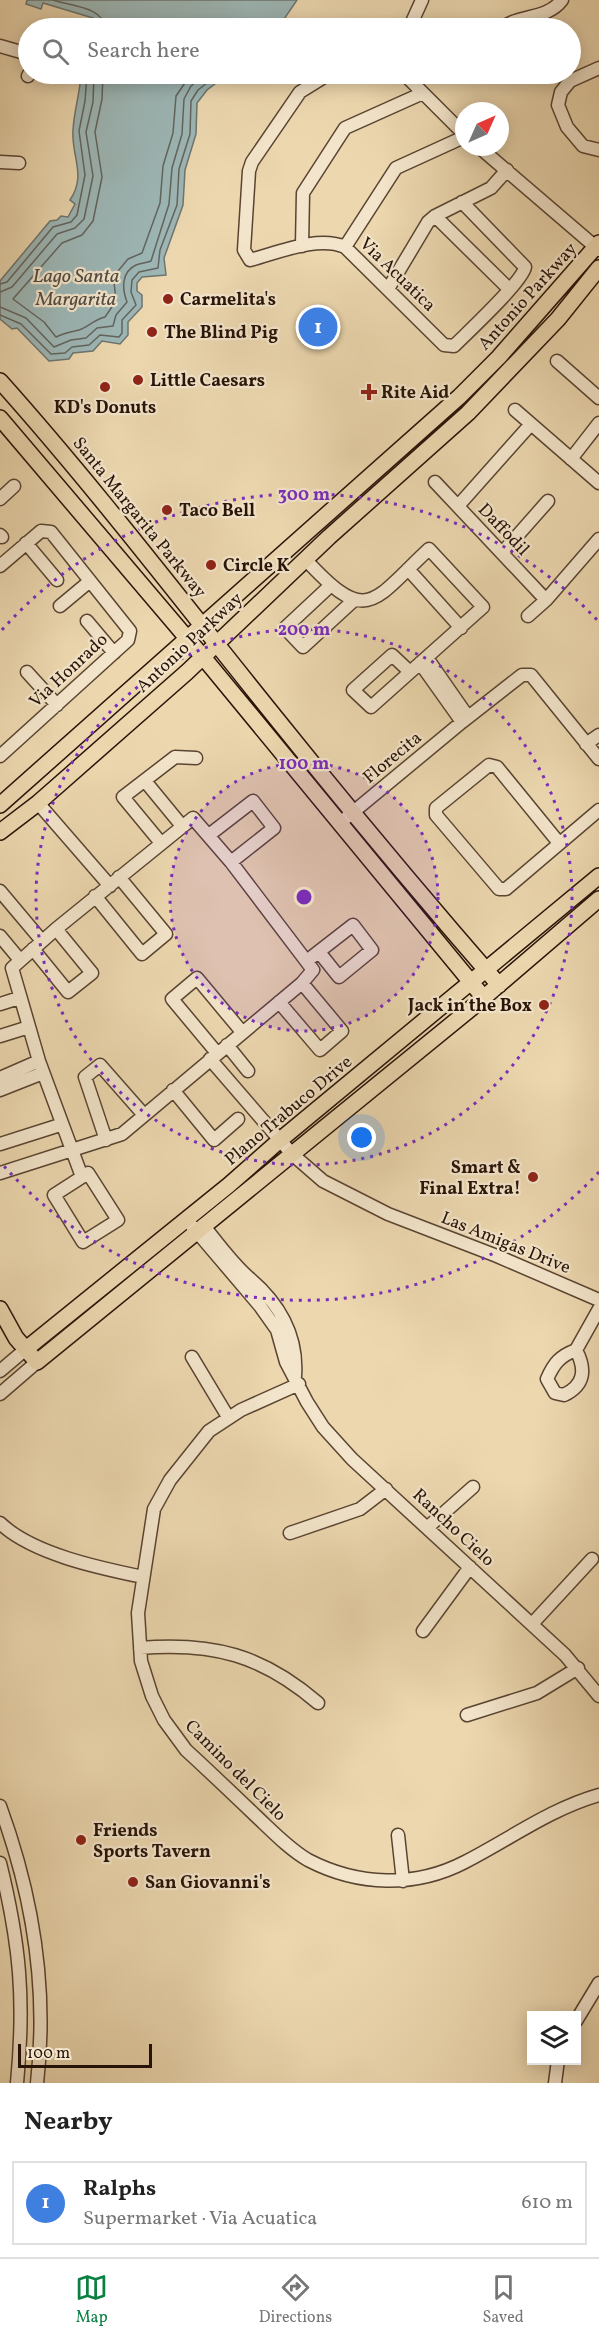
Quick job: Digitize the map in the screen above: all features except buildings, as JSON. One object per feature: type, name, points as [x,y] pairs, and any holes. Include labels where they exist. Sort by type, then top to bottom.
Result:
[{"type":"main road","name":"Antonio Parkway","points":[[0,805],[459,397],[499,357],[598,247]]},
{"type":"main road","name":"Antonio Parkway","points":[[0,832],[38,803],[203,657],[492,390],[558,319],[599,268]]},
{"type":"main road","name":"Santa Margarita Parkway","points":[[0,381],[60,450],[354,813],[499,986]]},
{"type":"main road","points":[[0,418],[203,657],[484,998]]},
{"type":"main road","name":"Plano Trabuco Drive","points":[[26,1349],[190,1216],[599,876]]},
{"type":"main road","name":"Plano Trabuco Drive","points":[[37,1362],[499,986],[599,899]]},
{"type":"main road","points":[[0,1309],[16,1338],[37,1362]]},
{"type":"street","points":[[414,18],[422,0]]},
{"type":"street","points":[[528,18],[546,13],[562,0]]},
{"type":"street","points":[[0,45],[18,51]]},
{"type":"street","points":[[581,76],[599,68]]},
{"type":"street","name":"Via Acuatica","points":[[312,84],[300,92],[252,162],[249,171],[243,250],[250,260],[302,246],[335,242],[345,247],[444,345],[454,346],[509,289]]},
{"type":"street","points":[[414,84],[455,126]]},
{"type":"street","points":[[568,84],[561,92],[558,105],[567,127],[583,146],[599,150]]},
{"type":"street","points":[[302,246],[303,193],[345,128],[423,93]]},
{"type":"street","points":[[345,247],[396,168],[455,139]]},
{"type":"street","points":[[490,156],[598,247]]},
{"type":"street","points":[[0,162],[19,163]]},
{"type":"street","points":[[388,289],[428,222],[435,216],[491,188],[507,170]]},
{"type":"street","points":[[435,216],[509,289],[525,271],[524,264],[462,202]]},
{"type":"street","points":[[557,361],[599,398]]},
{"type":"street","points":[[515,410],[599,483]]},
{"type":"street","points":[[572,459],[599,423]]},
{"type":"street","points":[[458,506],[531,424]]},
{"type":"street","name":"Daffodil","points":[[435,482],[546,600]]},
{"type":"street","points":[[0,499],[14,486]]},
{"type":"street","points":[[502,553],[548,501]]},
{"type":"street","points":[[0,566],[41,531],[51,532],[90,580],[60,606]]},
{"type":"street","points":[[528,616],[546,600],[599,539]]},
{"type":"street","points":[[26,543],[57,580]]},
{"type":"street","points":[[330,586],[285,628],[303,647],[353,601],[374,598],[429,549],[483,607],[461,628],[419,664],[370,706],[353,690],[392,655],[419,664],[465,719]]},
{"type":"street","points":[[306,560],[330,586],[353,601]]},
{"type":"street","points":[[408,569],[461,628]]},
{"type":"street","name":"Via Honrado","points":[[0,756],[128,640],[130,631],[90,580]]},
{"type":"street","points":[[87,621],[114,653]]},
{"type":"street","points":[[27,672],[57,705]]},
{"type":"street","name":"Florecita","points":[[339,824],[465,719],[522,675],[531,675],[586,744]]},
{"type":"street","points":[[599,735],[586,744],[599,759]]},
{"type":"street","points":[[161,843],[123,798],[175,757],[196,758]]},
{"type":"street","points":[[560,843],[497,767],[489,765],[436,808],[436,815],[499,889],[506,889],[599,810]]},
{"type":"street","points":[[144,781],[182,826]]},
{"type":"street","points":[[209,835],[253,801],[274,828],[231,862]]},
{"type":"street","points":[[38,803],[110,886]]},
{"type":"street","points":[[0,1173],[72,1150],[106,1140],[122,1134],[302,983],[313,970],[308,960],[231,862],[193,818],[95,896],[12,968],[19,998],[60,1125],[72,1150],[82,1177]]},
{"type":"street","points":[[95,896],[142,954],[166,934],[120,877]]},
{"type":"street","points":[[0,891],[68,992],[92,973],[56,929]]},
{"type":"street","points":[[0,936],[21,960]]},
{"type":"street","points":[[308,960],[319,952]]},
{"type":"street","points":[[242,1032],[196,978],[172,999],[218,1052],[248,1071]]},
{"type":"street","points":[[279,1002],[320,1050],[342,1031],[302,983]]},
{"type":"street","points":[[0,1004],[19,998]]},
{"type":"street","points":[[0,1036],[29,1026]]},
{"type":"street","name":"Las Amigas Drive","points":[[218,1052],[280,1140],[292,1154],[322,1180],[351,1197],[599,1300]]},
{"type":"street","points":[[106,1140],[85,1077],[100,1065],[144,1115]]},
{"type":"street","points":[[0,1078],[41,1067]]},
{"type":"street","points":[[0,1090],[41,1067]]},
{"type":"street","points":[[173,1090],[214,1140],[238,1119]]},
{"type":"street","points":[[0,1144],[60,1125]]},
{"type":"street","points":[[88,1173],[118,1220],[84,1242],[54,1195],[82,1177],[88,1173]]},
{"type":"street","name":"Rancho Cielo","points":[[190,1216],[260,1306],[282,1327]]},
{"type":"street","name":"Rancho Cielo","points":[[202,1230],[272,1298],[282,1327],[286,1362],[323,1427],[352,1459],[578,1668],[599,1696]]},
{"type":"street","points":[[260,1306],[272,1298]]},
{"type":"street","points":[[576,1350],[599,1309]]},
{"type":"street","name":"Plano Trabuco Drive","points":[[0,1371],[26,1349]]},
{"type":"street","points":[[192,1357],[228,1418]]},
{"type":"street","name":"Plano Trabuco Drive","points":[[0,1394],[37,1362]]},
{"type":"street","name":"Camino del Cielo","points":[[297,1380],[228,1418],[201,1439],[164,1490],[154,1509],[138,1613],[140,1648],[152,1696],[174,1735],[186,1750],[278,1837],[307,1859],[334,1871],[371,1881],[403,1881],[438,1874],[465,1862],[542,1817],[599,1795]]},
{"type":"street","points":[[428,1527],[473,1487]]},
{"type":"street","points":[[290,1533],[360,1509],[386,1489]]},
{"type":"street","points":[[0,1523],[16,1535],[68,1559],[143,1576]]},
{"type":"street","points":[[532,1624],[592,1559]]},
{"type":"street","points":[[423,1630],[470,1567]]},
{"type":"street","points":[[140,1648],[169,1646],[207,1648],[240,1656],[291,1680],[318,1703]]},
{"type":"street","points":[[467,1715],[537,1693],[578,1668]]},
{"type":"street","points":[[0,1806],[15,1847],[38,1950],[41,2021],[36,2083]]},
{"type":"street","points":[[398,1835],[403,1881]]},
{"type":"street","points":[[0,1863],[15,1924],[21,1970],[22,2028],[17,2083]]},
{"type":"street","points":[[581,2013],[599,1983]]},
{"type":"street","points":[[555,2083],[557,2065]]},
{"type":"water","points":[[27,0],[297,0],[285,18],[93,18],[43,3],[41,9],[26,4]]},
{"type":"water","name":"Lago Santa Margarita","points":[[80,84],[215,84],[197,103],[196,134],[185,170],[183,205],[164,258],[166,275],[142,277],[137,283],[137,291],[142,295],[142,307],[128,322],[128,335],[120,344],[102,341],[93,351],[73,353],[69,359],[49,361],[17,328],[12,329],[0,319],[0,281],[50,221],[57,220],[61,216],[68,217],[75,204],[70,200],[75,191],[78,174],[73,130]]},
{"type":"place","name":"Carmelita's","points":[[168,299]]},
{"type":"place","name":"Ralphs","points":[[318,327]]},
{"type":"place","name":"The Blind Pig","points":[[152,332]]},
{"type":"place","name":"Little Caesars","points":[[138,380]]},
{"type":"place","name":"KD's Donuts","points":[[105,387]]},
{"type":"place","name":"Rite Aid","points":[[369,392]]},
{"type":"place","name":"Taco Bell","points":[[167,510]]},
{"type":"place","name":"Circle K","points":[[211,565]]},
{"type":"place","name":"Jack in the Box","points":[[544,1005]]},
{"type":"place","name":"Smart & Final Extra!","points":[[533,1177]]},
{"type":"place","name":"Friends Sports Tavern","points":[[81,1840]]},
{"type":"place","name":"San Giovanni's","points":[[133,1882]]}]
